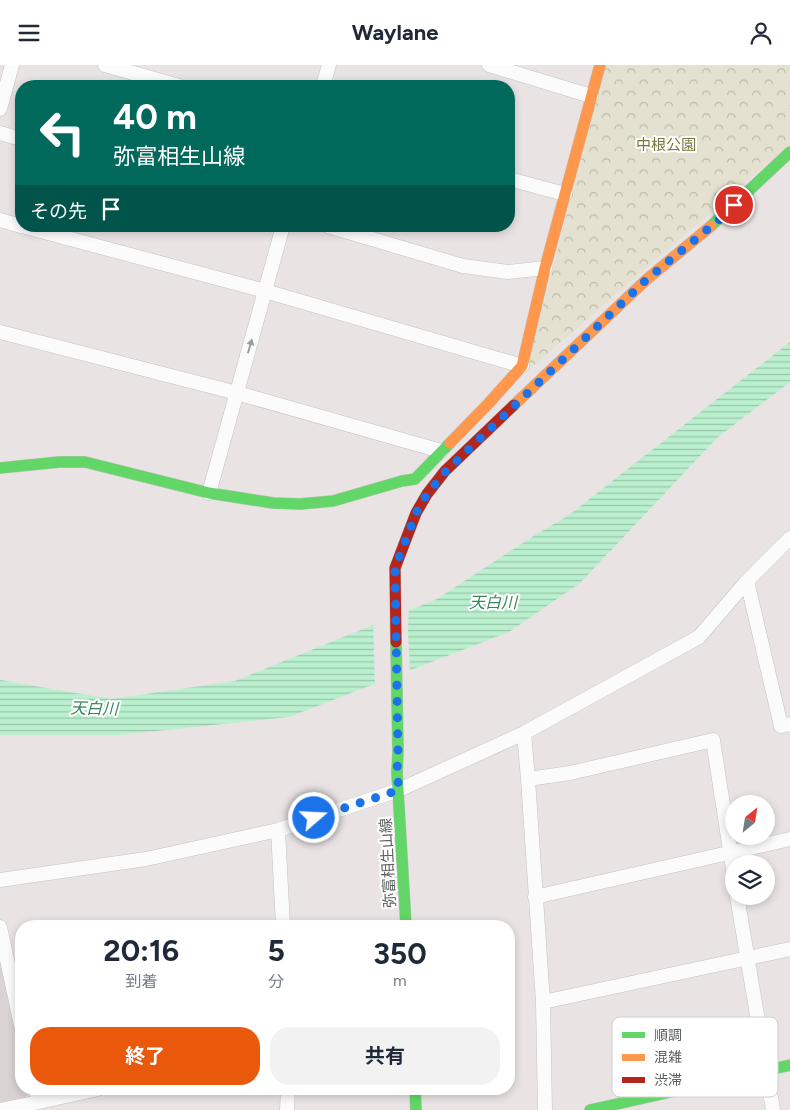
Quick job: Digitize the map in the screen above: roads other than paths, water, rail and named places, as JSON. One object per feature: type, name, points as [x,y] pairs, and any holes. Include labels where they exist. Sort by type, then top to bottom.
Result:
[{"type":"street","points":[[0,109],[12,65]]},
{"type":"street","points":[[105,65],[158,80]]},
{"type":"street","points":[[325,80],[329,65]]},
{"type":"street","points":[[489,65],[591,96]]},
{"type":"street","points":[[0,468],[59,462],[85,462],[209,493],[273,503],[300,504],[333,501],[414,479],[488,405],[522,366],[545,268],[600,65]]},
{"type":"street","points":[[0,133],[15,137]]},
{"type":"street","name":"弥富相生山線","points":[[406,920],[397,773],[395,568],[416,513],[427,494],[446,471],[646,280],[720,219],[790,152]]},
{"type":"street","points":[[515,181],[565,194]]},
{"type":"street","points":[[0,221],[15,224]]},
{"type":"street","points":[[44,232],[265,291],[522,366]]},
{"type":"street","points":[[209,493],[281,232]]},
{"type":"street","points":[[348,232],[462,266],[508,271],[545,268]]},
{"type":"street","points":[[0,332],[237,393],[441,451]]},
{"type":"street","points":[[0,880],[146,859],[278,830],[399,790],[524,733],[699,637],[747,581],[790,538]]},
{"type":"street","points":[[747,581],[781,726],[790,724]]},
{"type":"street","points":[[524,733],[543,1003],[545,1110]]},
{"type":"street","points":[[528,779],[570,773],[713,739],[730,854]]},
{"type":"street","points":[[278,830],[283,920]]},
{"type":"street","points":[[535,897],[790,839]]},
{"type":"street","points":[[738,905],[757,1017]]},
{"type":"street","points":[[0,927],[15,983]]},
{"type":"street","points":[[543,1003],[790,949]]},
{"type":"street","points":[[1,1110],[38,1095]]},
{"type":"street","points":[[287,1110],[288,1095]]},
{"type":"street","points":[[415,1095],[416,1110]]},
{"type":"street","points":[[590,1110],[649,1097]]},
{"type":"street","points":[[771,1097],[773,1110]]},
{"type":"water","name":"天白川","points":[[790,342],[790,382],[718,437],[580,583],[509,632],[289,717],[118,735],[0,735],[0,680],[111,699],[235,681],[437,599],[569,515]]},
{"type":"park label","name":"中根公園","points":[[666,145]]}]
